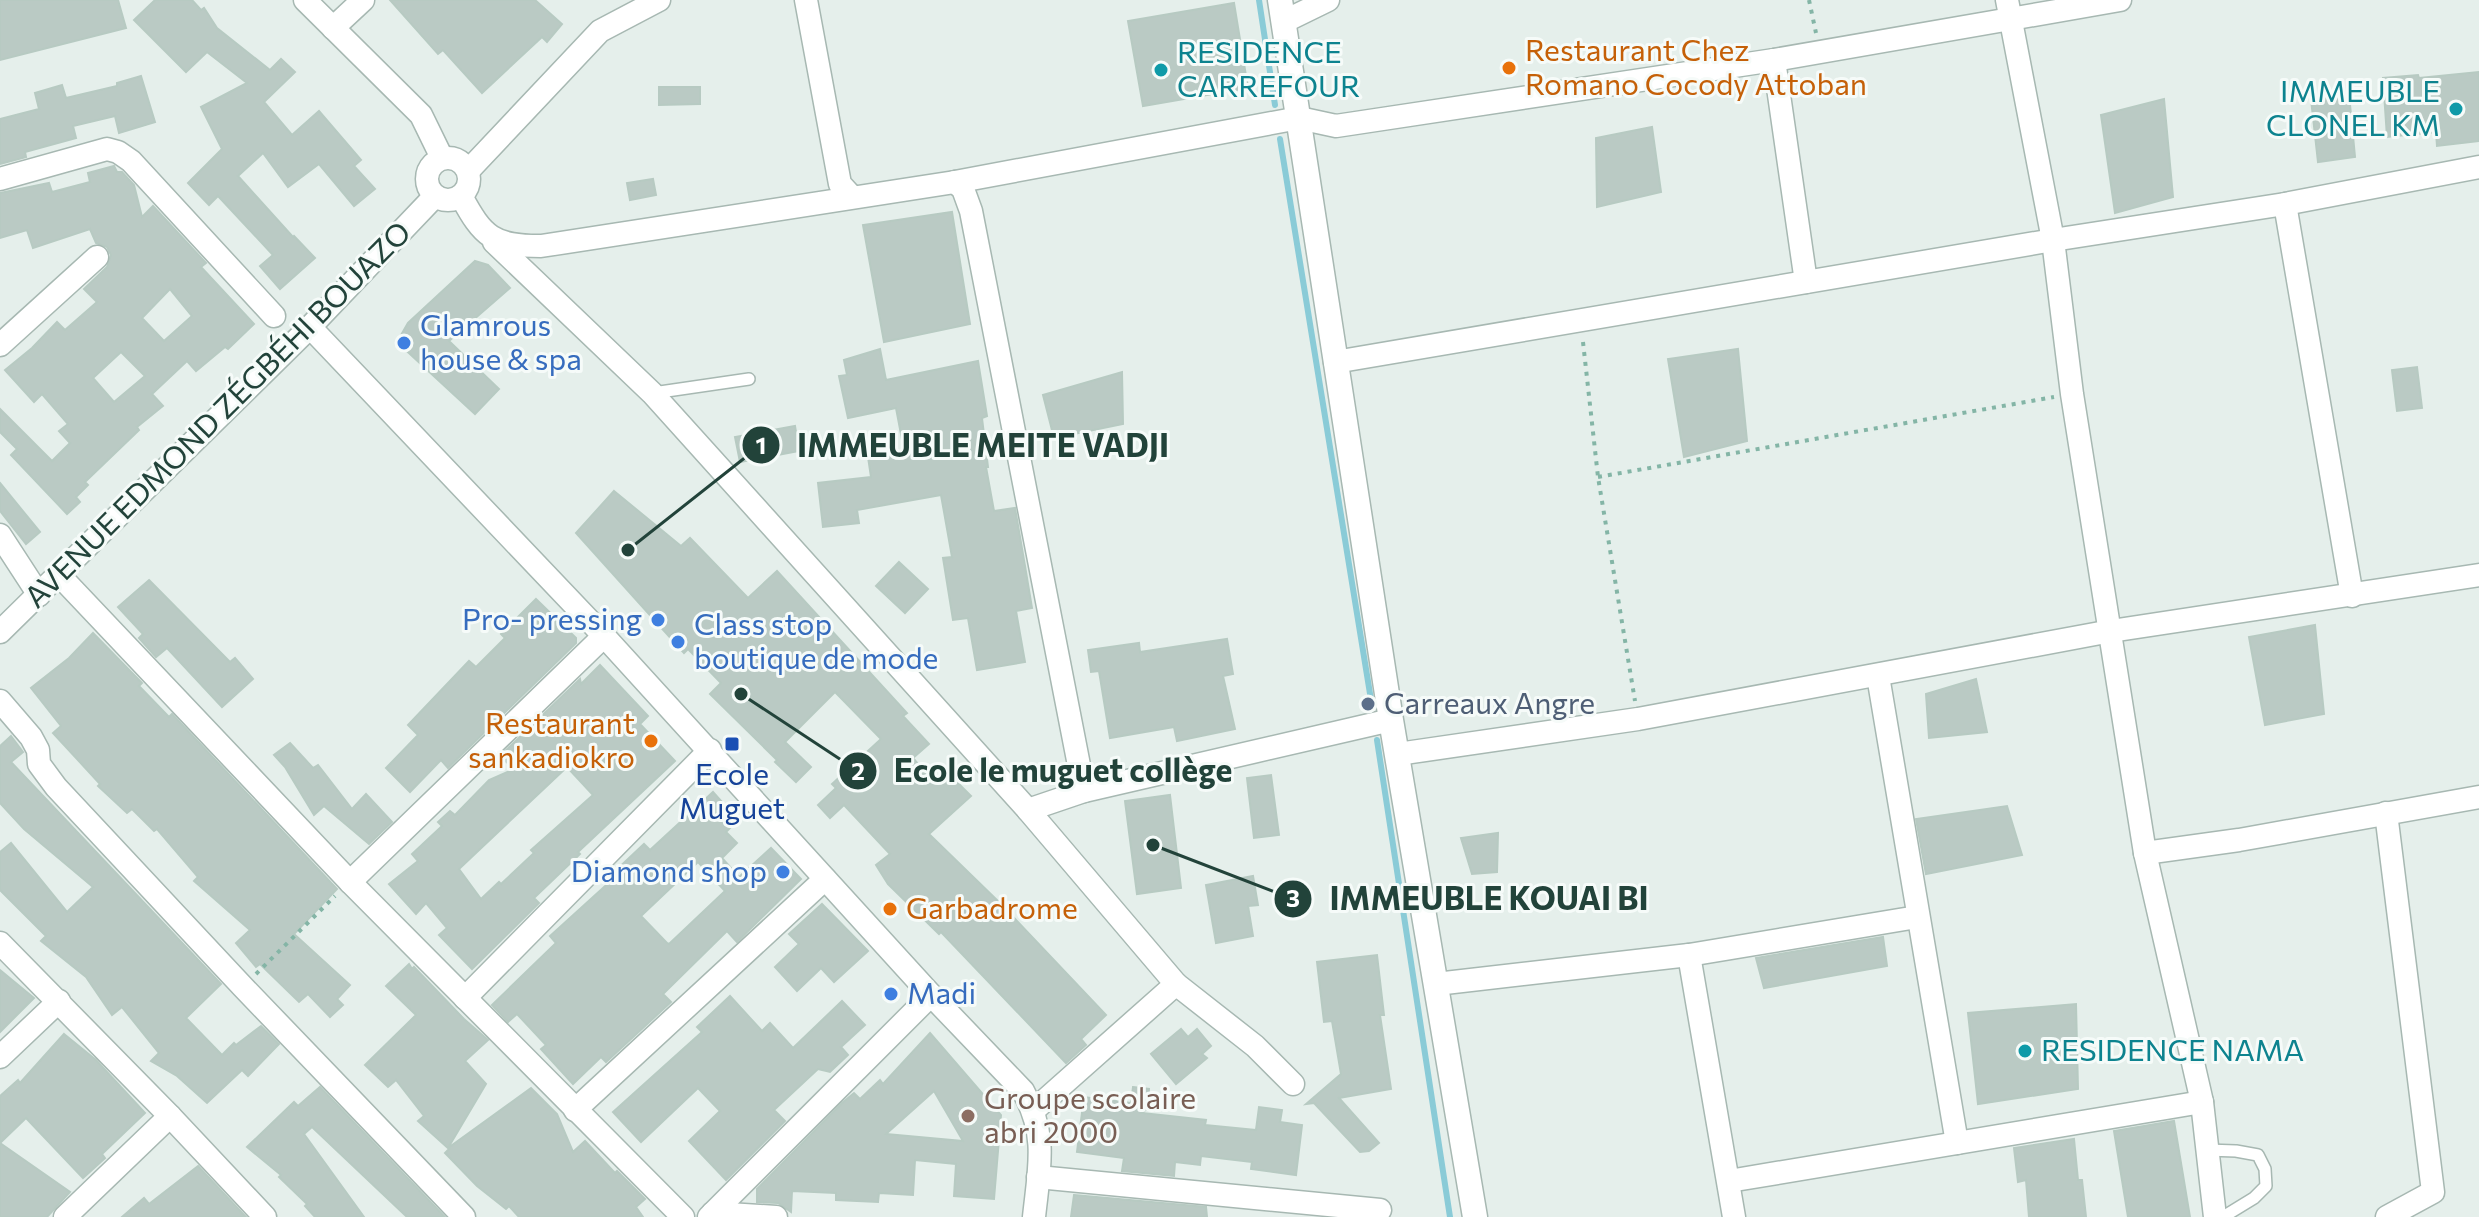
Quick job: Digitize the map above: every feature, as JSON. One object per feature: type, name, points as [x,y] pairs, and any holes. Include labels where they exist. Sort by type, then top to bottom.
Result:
[{"type":"street","points":[[305,0],[421,115],[442,158]]},
{"type":"street","points":[[333,28],[363,0]]},
{"type":"street","points":[[468,171],[456,159],[442,158],[435,162],[426,183],[435,196],[452,200],[461,196],[467,189],[468,171],[600,31],[659,0]]},
{"type":"street","points":[[806,0],[840,184],[851,196]]},
{"type":"street","points":[[1328,0],[1281,11],[1391,720],[1475,1217]]},
{"type":"street","points":[[489,237],[511,246],[541,246],[955,182],[1299,118],[1336,126],[1774,60],[2008,8],[2120,0]]},
{"type":"street","points":[[2008,8],[2053,240],[2072,394],[2145,853],[2202,1102],[2215,1217]]},
{"type":"street","points":[[1774,60],[1806,282]]},
{"type":"street","points":[[0,179],[107,149],[118,152],[131,161],[274,316]]},
{"type":"street","points":[[1335,362],[2053,240],[2285,204],[2479,167]]},
{"type":"street","points":[[955,182],[963,189],[971,211],[1084,791]]},
{"type":"street","name":"AVENUE EDMOND ZÉGBÉHI BOUAZO","points":[[0,632],[310,327],[435,196]]},
{"type":"street","points":[[461,196],[478,226],[652,393],[1028,810],[1176,984],[1255,1046],[1293,1084]]},
{"type":"street","points":[[2285,204],[2352,596]]},
{"type":"street","points":[[0,345],[97,257]]},
{"type":"street","points":[[310,327],[604,636],[931,995],[1023,1091],[1034,1110],[1040,1132],[1034,1217]]},
{"type":"street","points":[[0,535],[39,595]]},
{"type":"street","points":[[1398,754],[1638,719],[2111,631],[2479,575]]},
{"type":"street","points":[[60,576],[350,882],[683,1217]]},
{"type":"street","points":[[350,882],[604,636]]},
{"type":"street","points":[[1878,676],[1957,1143]]},
{"type":"street","points":[[0,701],[31,737],[38,750],[39,764],[47,776],[243,987],[464,1217]]},
{"type":"street","points":[[1028,810],[1084,791],[1391,720]]},
{"type":"street","points":[[465,998],[710,750]]},
{"type":"street","points":[[2145,853],[2239,840],[2479,797]]},
{"type":"street","points":[[2386,813],[2433,1192],[2387,1217]]},
{"type":"street","points":[[575,1110],[825,879]]},
{"type":"street","points":[[1436,984],[1689,955],[1917,917]]},
{"type":"street","points":[[0,943],[265,1217]]},
{"type":"street","points":[[1689,955],[1734,1217]]},
{"type":"street","points":[[1034,1110],[1176,984]]},
{"type":"street","points":[[711,1215],[931,995]]},
{"type":"street","points":[[0,1057],[59,1001]]},
{"type":"street","points":[[1729,1181],[2202,1102]]},
{"type":"street","points":[[65,1217],[170,1116]]},
{"type":"street","points":[[1038,1177],[1380,1210]]},
{"type":"street","points":[[711,1215],[776,1217]]},
{"type":"lane","points":[[652,393],[749,379]]},
{"type":"lane","points":[[2207,1150],[2258,1155],[2265,1169],[2266,1186],[2254,1198],[2223,1217]]},
{"type":"path","points":[[1809,0],[1819,50]]},
{"type":"path","points":[[1580,319],[1598,477],[1638,719]]},
{"type":"path","points":[[1598,477],[2072,394]]},
{"type":"path","points":[[243,987],[350,882]]},
{"type":"building","points":[[0,0],[118,0],[126,28],[0,60]]},
{"type":"building","points":[[155,0],[192,0],[201,10],[204,8],[217,28],[270,70],[281,59],[295,72],[264,102],[292,135],[319,111],[361,160],[354,166],[375,189],[354,206],[319,164],[288,187],[263,153],[238,176],[315,258],[280,289],[260,266],[273,255],[218,196],[209,205],[188,183],[222,149],[201,107],[247,83],[207,52],[186,72],[134,20]]},
{"type":"building","points":[[390,0],[535,0],[562,24],[547,42],[542,37],[482,93],[443,50],[438,54]]},
{"type":"building","name":"RESIDENCE CARREFOUR","points":[[1234,3],[1248,88],[1143,106],[1128,21]]},
{"type":"building","points":[[2479,72],[2479,141],[2437,146],[2436,132],[2387,137],[2383,78]]},
{"type":"building","points":[[141,76],[155,122],[119,133],[115,116],[73,126],[76,138],[25,152],[26,157],[0,164],[0,119],[39,109],[35,93],[62,85],[66,98],[117,86],[117,83]]},
{"type":"building","points":[[659,87],[700,87],[700,104],[659,105]]},
{"type":"building","points":[[2349,94],[2355,157],[2318,162],[2311,99]]},
{"type":"building","points":[[2164,99],[2173,197],[2115,213],[2101,115]]},
{"type":"building","points":[[1652,127],[1661,192],[1597,207],[1596,138]]},
{"type":"building","points":[[114,166],[117,172],[122,172],[134,185],[142,217],[153,206],[206,263],[201,267],[254,324],[228,349],[225,347],[196,371],[187,361],[152,394],[163,406],[137,427],[139,430],[85,482],[88,485],[76,497],[80,502],[67,514],[11,455],[17,449],[0,432],[0,409],[52,461],[70,443],[59,431],[68,424],[42,394],[34,402],[5,370],[57,322],[65,330],[97,302],[84,289],[107,267],[111,255],[107,247],[96,243],[90,229],[33,248],[27,230],[0,238],[0,193],[49,183],[52,192],[90,182],[88,173]],"holes":[[[170,289],[192,316],[164,341],[142,318]],[[121,352],[145,376],[114,402],[93,378]]]},
{"type":"building","points":[[653,179],[656,195],[630,200],[627,183]]},
{"type":"building","points":[[952,212],[970,324],[884,342],[863,225]]},
{"type":"building","points":[[475,261],[488,265],[510,288],[449,341],[499,389],[475,414],[397,342],[408,323]]},
{"type":"building","points":[[880,349],[886,380],[978,361],[987,416],[982,418],[986,467],[994,511],[1015,508],[1032,608],[1016,611],[1025,662],[977,670],[968,618],[953,620],[943,558],[952,557],[941,495],[857,510],[859,523],[823,527],[818,483],[871,477],[868,457],[904,450],[896,408],[848,418],[839,376],[847,375],[844,360]]},
{"type":"building","points":[[1738,349],[1747,441],[1684,457],[1668,359]]},
{"type":"building","points":[[2417,367],[2422,408],[2397,411],[2392,370]]},
{"type":"building","points":[[1122,372],[1123,424],[1054,438],[1043,395]]},
{"type":"building","points":[[795,426],[799,451],[740,462],[735,437]]},
{"type":"building","points":[[0,483],[40,532],[26,544],[0,511]]},
{"type":"building","points":[[614,491],[681,546],[690,538],[748,598],[777,571],[907,713],[903,716],[929,744],[913,758],[934,783],[947,772],[971,796],[929,834],[1001,904],[1106,1015],[1081,1039],[1086,1045],[1066,1063],[941,932],[939,934],[888,884],[876,865],[890,854],[844,805],[830,818],[818,805],[836,788],[832,784],[881,739],[835,692],[785,742],[811,767],[796,782],[710,694],[721,683],[688,649],[684,653],[576,533]]},
{"type":"building","points":[[899,562],[928,589],[905,613],[876,586]]},
{"type":"building","points":[[149,580],[230,662],[235,658],[253,679],[222,707],[167,648],[156,657],[139,638],[143,634],[118,607]]},
{"type":"building","points":[[536,599],[576,638],[576,643],[448,768],[441,760],[410,792],[386,768],[418,735],[408,725],[469,661],[476,667],[505,638],[501,634]]},
{"type":"building","points":[[2315,625],[2324,714],[2265,725],[2249,637]]},
{"type":"building","points":[[93,633],[142,683],[139,686],[169,717],[172,714],[337,889],[294,934],[350,985],[337,999],[343,1005],[330,1017],[308,994],[299,1002],[260,964],[256,967],[236,943],[250,930],[194,881],[198,877],[157,829],[154,831],[132,809],[127,813],[98,786],[100,784],[53,733],[61,726],[31,688],[69,658]]},
{"type":"building","points":[[1227,639],[1233,674],[1223,676],[1235,729],[1177,741],[1174,727],[1110,738],[1099,671],[1091,672],[1088,650],[1139,643],[1140,652]]},
{"type":"building","points":[[600,665],[648,716],[640,724],[675,761],[578,852],[580,854],[534,898],[539,903],[472,969],[439,935],[447,928],[426,903],[416,914],[389,884],[418,861],[412,854],[442,826],[438,822],[450,811],[455,815],[489,780],[514,769],[500,756],[580,679],[581,684]],"holes":[[[567,767],[593,795],[531,850],[534,853],[501,884],[499,882],[481,899],[459,869]]]},
{"type":"building","points":[[1976,679],[1987,732],[1929,738],[1926,694]]},
{"type":"building","points":[[11,736],[23,752],[11,762],[221,984],[186,1018],[222,1055],[234,1043],[236,1045],[261,1026],[279,1044],[248,1076],[242,1070],[207,1103],[177,1076],[151,1061],[159,1053],[122,1007],[112,1015],[86,977],[41,941],[46,936],[0,890],[0,852],[11,843],[67,912],[93,887],[24,829],[0,803],[0,746]]},
{"type":"building","points":[[290,743],[313,768],[318,765],[352,809],[366,794],[392,822],[369,844],[324,806],[314,815],[285,767],[274,755]]},
{"type":"building","points":[[1271,775],[1279,835],[1254,838],[1247,778]]},
{"type":"building","points":[[713,792],[730,811],[726,815],[734,824],[726,832],[737,843],[722,858],[739,877],[771,848],[801,879],[737,942],[727,931],[663,994],[671,1002],[606,1062],[601,1057],[573,1084],[541,1049],[546,1045],[517,1014],[508,1022],[492,1005],[556,943],[550,936],[614,878],[611,875],[644,844],[650,850]],"holes":[[[698,862],[725,891],[669,944],[641,916]]]},
{"type":"building","points":[[1170,795],[1181,888],[1137,894],[1125,801]]},
{"type":"building","points":[[2007,806],[2022,855],[1926,874],[1916,819]]},
{"type":"building","points":[[1498,833],[1497,872],[1472,874],[1461,838]]},
{"type":"building","points":[[1253,876],[1258,905],[1248,906],[1253,936],[1216,943],[1206,885]]},
{"type":"building","points":[[822,904],[868,951],[834,982],[821,968],[797,991],[775,967],[799,944],[789,934]]},
{"type":"building","points":[[1883,937],[1887,966],[1764,988],[1756,958]]},
{"type":"building","points":[[1377,955],[1384,1015],[1380,1015],[1391,1089],[1339,1098],[1379,1143],[1369,1151],[1360,1152],[1314,1103],[1306,1104],[1341,1074],[1332,1021],[1324,1022],[1317,962]]},
{"type":"building","points":[[409,964],[488,1040],[465,1061],[486,1084],[448,1148],[531,1088],[557,1114],[573,1152],[585,1141],[645,1199],[636,1207],[643,1217],[519,1217],[509,1206],[506,1209],[477,1186],[445,1153],[449,1149],[418,1121],[424,1116],[396,1080],[388,1087],[365,1065],[416,1015],[386,986]]},
{"type":"building","points":[[0,970],[34,998],[0,1032]]},
{"type":"building","points":[[730,996],[762,1031],[770,1023],[793,1048],[842,1001],[865,1025],[841,1047],[848,1055],[830,1072],[818,1069],[774,1110],[785,1121],[726,1180],[689,1141],[720,1111],[698,1088],[641,1142],[613,1112],[702,1032],[697,1027]]},
{"type":"building","name":"RESIDENCE NAMA","points":[[2076,1004],[2078,1089],[1978,1104],[1968,1013]]},
{"type":"building","points":[[1181,1029],[1188,1037],[1197,1029],[1211,1046],[1202,1054],[1207,1058],[1176,1084],[1151,1054]]},
{"type":"building","points":[[930,1033],[1001,1115],[994,1199],[954,1196],[956,1164],[915,1160],[913,1195],[879,1193],[878,1202],[836,1200],[836,1193],[792,1191],[791,1212],[778,1203],[757,1202],[757,1189],[842,1103],[854,1093],[860,1099],[880,1080],[883,1084]],"holes":[[[934,1091],[963,1141],[886,1134]]]},
{"type":"building","points":[[64,1034],[96,1060],[145,1113],[102,1154],[105,1158],[83,1178],[26,1118],[0,1143],[0,1096],[18,1080],[20,1083]]},
{"type":"building","points":[[320,1087],[445,1217],[407,1217],[312,1127],[304,1134],[364,1217],[315,1217],[305,1206],[307,1204],[279,1177],[281,1175],[247,1147],[294,1102],[298,1106]]},
{"type":"building","points":[[1133,1087],[1149,1089],[1148,1105],[1151,1105],[1142,1113],[1206,1120],[1205,1125],[1256,1130],[1259,1107],[1282,1110],[1280,1122],[1302,1125],[1296,1175],[1251,1169],[1252,1162],[1201,1156],[1200,1165],[1175,1162],[1174,1176],[1122,1171],[1124,1158],[1077,1152],[1084,1097],[1131,1103]]},
{"type":"building","points":[[2174,1121],[2190,1217],[2128,1217],[2114,1131]]},
{"type":"building","points":[[2074,1139],[2086,1217],[2029,1217],[2026,1180],[2018,1182],[2014,1148]]},
{"type":"building","points":[[0,1143],[70,1192],[47,1217],[0,1217]]},
{"type":"building","points":[[198,1166],[246,1217],[122,1217],[144,1198],[149,1204]]},
{"type":"building","points":[[1074,1195],[1206,1207],[1207,1217],[1071,1217]]},
{"type":"waterway","points":[[1259,0],[1275,105]]},
{"type":"waterway","points":[[1280,139],[1372,706]]},
{"type":"waterway","points":[[1377,740],[1450,1217]]},
{"type":"place","name":"Restaurant Chez Romano Cocody Attoban","points":[[1509,68]]},
{"type":"place","name":"RESIDENCE CARREFOUR","points":[[1161,70]]},
{"type":"place","name":"IMMEUBLE CLONEL KM","points":[[2456,109]]},
{"type":"place","name":"Glamrous house & spa","points":[[404,343]]},
{"type":"place","name":"IMMEUBLE MEITE VADJI","points":[[628,550]]},
{"type":"place","name":"Pro- pressing","points":[[658,620]]},
{"type":"place","name":"Class stop boutique de mode","points":[[678,642]]},
{"type":"place","name":"Ecole le muguet collège","points":[[741,694]]},
{"type":"place","name":"Carreaux Angre","points":[[1368,704]]},
{"type":"place","name":"Restaurant sankadiokro","points":[[651,741]]},
{"type":"place","name":"Ecole Muguet","points":[[732,744]]},
{"type":"place","name":"IMMEUBLE KOUAI BI","points":[[1153,845]]},
{"type":"place","name":"Diamond shop","points":[[783,872]]},
{"type":"place","name":"Garbadrome","points":[[890,909]]},
{"type":"place","name":"Madi","points":[[891,994]]},
{"type":"place","name":"RESIDENCE NAMA","points":[[2025,1051]]},
{"type":"place","name":"Groupe scolaire abri 2000","points":[[968,1116]]}]
